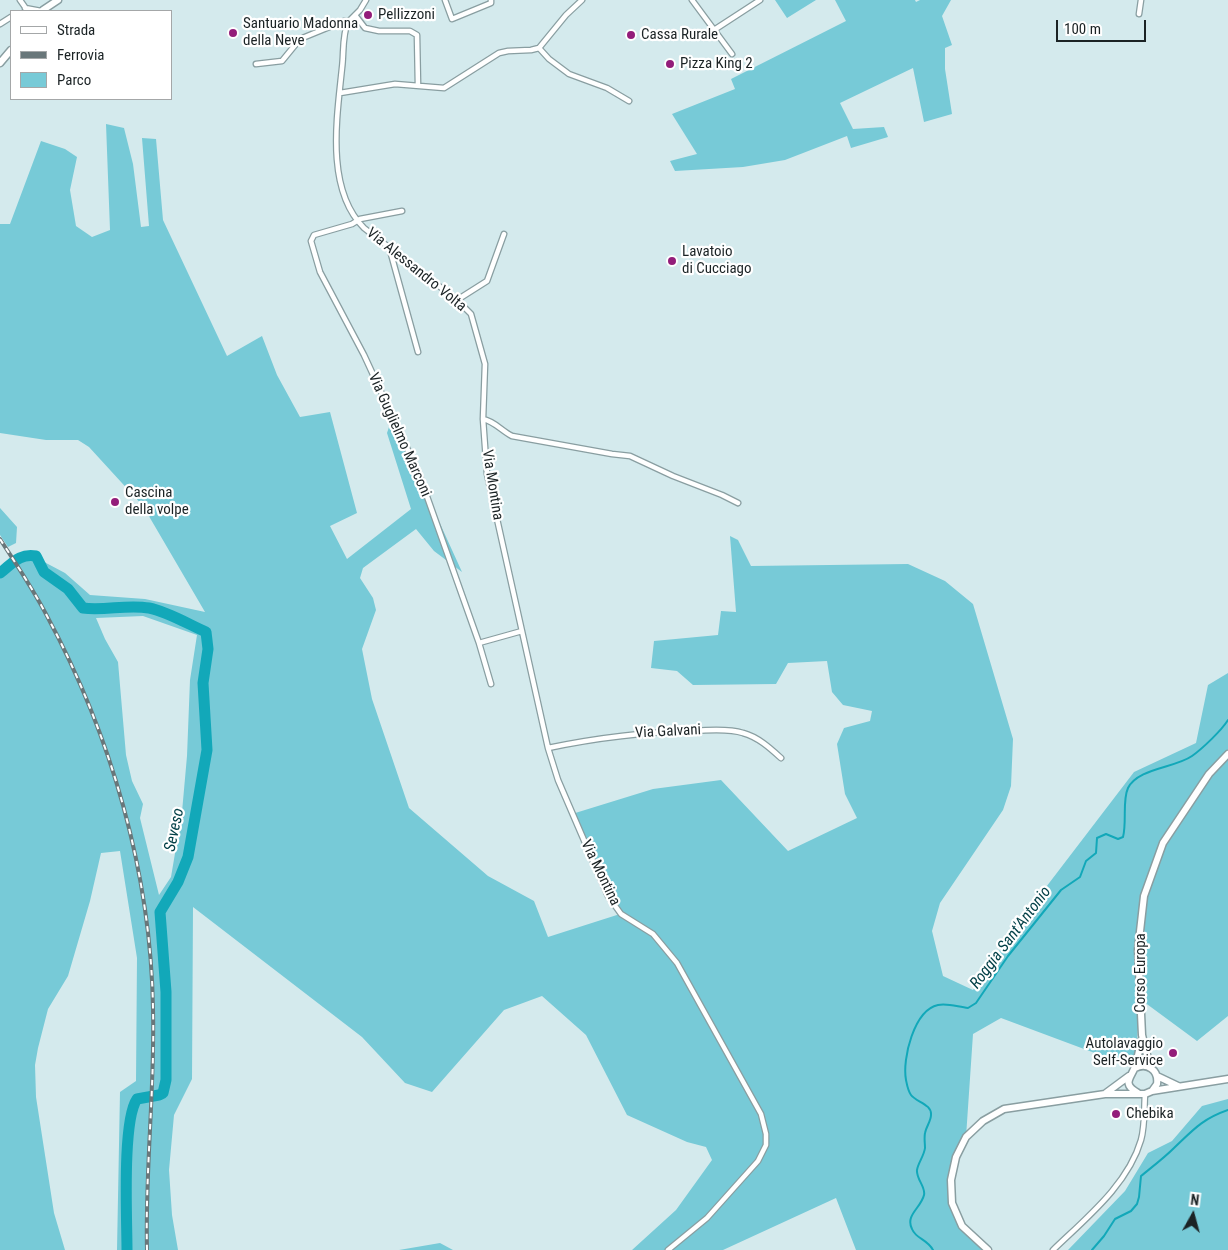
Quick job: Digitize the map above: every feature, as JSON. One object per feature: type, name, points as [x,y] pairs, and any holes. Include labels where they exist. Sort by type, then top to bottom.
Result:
[{"type":"main road","points":[[43,10],[58,0]]},
{"type":"main road","points":[[0,63],[10,51]]},
{"type":"main road","name":"Corso Europa","points":[[1150,1067],[1142,1035],[1138,949],[1144,896],[1163,843],[1209,774],[1228,754]]},
{"type":"main road","points":[[1105,1094],[1129,1076],[1135,1068],[1142,1035]]},
{"type":"main road","points":[[1135,1068],[1150,1067],[1157,1076],[1178,1086]]},
{"type":"main road","points":[[1129,1076],[1133,1090],[1142,1094]]},
{"type":"main road","points":[[1152,1091],[1157,1084],[1157,1076]]},
{"type":"main road","points":[[988,1250],[962,1226],[952,1203],[951,1180],[956,1157],[966,1137],[982,1121],[1004,1109],[1105,1094],[1142,1094],[1178,1086],[1228,1079]]},
{"type":"street","points":[[20,0],[25,10]]},
{"type":"street","points":[[256,64],[282,61],[300,39],[344,21],[348,22],[366,0]]},
{"type":"street","points":[[445,0],[452,19],[491,3],[491,0]]},
{"type":"street","points":[[340,93],[395,84],[444,88],[498,53],[539,48],[566,15],[582,0]]},
{"type":"street","points":[[692,0],[732,54]]},
{"type":"street","points":[[714,30],[760,0]]},
{"type":"street","points":[[1139,14],[1141,0]]},
{"type":"street","points":[[355,15],[365,28],[379,31],[410,31],[417,35],[418,86]]},
{"type":"street","name":"Via Alessandro Volta","points":[[348,22],[337,123],[338,170],[349,208],[357,221],[457,300],[470,314],[485,364],[483,419]]},
{"type":"street","points":[[539,48],[549,59],[569,74],[607,88],[628,102]]},
{"type":"street","points":[[357,221],[402,211]]},
{"type":"street","name":"Via Guglielmo Marconi","points":[[357,221],[312,236],[311,241],[320,272],[364,355],[419,474],[479,643],[491,684]]},
{"type":"street","points":[[457,300],[487,281],[504,234]]},
{"type":"street","points":[[393,251],[391,254],[418,352]]},
{"type":"street","points":[[483,419],[512,436],[630,456],[738,503]]},
{"type":"street","name":"Via Montina","points":[[483,419],[487,474],[548,748],[558,780],[608,896],[621,914],[657,937],[677,964],[765,1124],[766,1145],[758,1161],[707,1218],[668,1250]]},
{"type":"street","points":[[479,643],[522,632]]},
{"type":"street","name":"Via Galvani","points":[[548,748],[600,738],[642,733],[705,730],[742,732],[763,742],[781,758]]},
{"type":"street","points":[[1053,1250],[1107,1199],[1128,1168],[1142,1139],[1142,1094]]},
{"type":"green space","points":[[775,0],[816,0],[787,18]]},
{"type":"green space","points":[[835,0],[915,0],[916,2],[920,0],[951,0],[942,16],[952,45],[945,48],[945,69],[952,114],[924,122],[913,68],[840,103],[853,129],[884,127],[888,137],[851,148],[847,136],[785,160],[743,167],[675,171],[670,161],[697,154],[672,114],[735,89],[731,79],[846,21]]},
{"type":"green space","points":[[106,124],[124,128],[133,164],[141,227],[149,226],[142,138],[156,139],[163,220],[227,356],[262,336],[277,375],[300,417],[330,412],[357,513],[330,526],[347,559],[411,509],[387,433],[392,418],[462,572],[434,551],[416,529],[363,568],[360,578],[373,598],[376,610],[362,649],[372,699],[409,808],[488,876],[534,901],[548,937],[620,914],[608,896],[572,814],[653,789],[721,780],[788,851],[857,818],[845,794],[837,744],[844,728],[870,721],[872,711],[843,705],[832,692],[827,661],[788,663],[776,684],[693,685],[677,671],[651,668],[654,641],[718,635],[721,611],[736,612],[730,536],[738,540],[751,566],[908,564],[945,581],[973,604],[1013,739],[1011,786],[1003,810],[940,903],[932,931],[943,976],[973,990],[1014,929],[1134,772],[1196,743],[1208,685],[1228,673],[1228,1016],[1197,1041],[1140,999],[1135,1068],[1001,1018],[973,1034],[966,1137],[956,1157],[952,1203],[962,1226],[988,1250],[856,1250],[836,1198],[723,1250],[632,1250],[676,1210],[712,1160],[706,1147],[687,1142],[627,1115],[586,1035],[542,996],[504,1010],[432,1092],[405,1083],[362,1037],[193,907],[192,1079],[174,1115],[169,1170],[172,1215],[178,1250],[117,1250],[120,1092],[136,1081],[137,958],[120,851],[101,853],[90,901],[68,976],[48,1009],[35,1065],[36,1097],[54,1213],[65,1250],[0,1250],[0,573],[19,557],[31,555],[65,573],[90,595],[145,599],[205,612],[143,506],[89,447],[78,440],[46,440],[0,433],[0,224],[10,224],[41,141],[65,149],[77,157],[70,190],[76,226],[92,237],[110,230]],"holes":[[[143,616],[197,635],[190,680],[187,756],[182,812],[171,877],[159,895],[140,818],[143,804],[132,781],[126,755],[118,662],[96,618]]]},
{"type":"green space","points":[[0,508],[17,527],[16,543],[8,547],[0,535]]},
{"type":"green space","points":[[1228,1099],[1228,1250],[1068,1250],[1125,1191],[1148,1153],[1172,1141],[1202,1106]]},
{"type":"green space","points":[[440,1243],[453,1250],[399,1250]]},
{"type":"waterway","name":"Seveso","points":[[0,573],[20,558],[36,556],[44,572],[68,589],[83,608],[149,608],[170,615],[206,632],[208,649],[203,683],[207,750],[188,857],[178,882],[160,912],[166,992],[166,1080],[163,1093],[137,1099],[132,1111],[126,1171],[127,1250]]},
{"type":"waterway","name":"Roggia Sant'Antonio","points":[[933,1250],[928,1243],[914,1232],[910,1224],[910,1220],[924,1195],[924,1189],[917,1170],[925,1148],[925,1133],[931,1115],[929,1108],[911,1095],[906,1080],[905,1071],[908,1048],[916,1025],[922,1016],[938,1005],[968,1008],[976,1003],[1008,956],[1061,890],[1080,877],[1086,861],[1096,853],[1097,838],[1106,834],[1118,839],[1123,837],[1126,793],[1133,781],[1148,772],[1192,756],[1212,739],[1228,720]]},
{"type":"waterway","points":[[1092,1250],[1115,1219],[1131,1211],[1137,1204],[1141,1176],[1198,1126],[1211,1117],[1228,1110]]},
{"type":"railway","points":[[0,539],[30,586],[70,661],[108,757],[123,806],[135,856],[145,907],[153,1009],[147,1250]]},
{"type":"place","name":"Pellizzoni","points":[[368,15]]},
{"type":"place","name":"Santuario Madonna della Neve","points":[[233,33]]},
{"type":"place","name":"Cassa Rurale","points":[[631,35]]},
{"type":"place","name":"Pizza King 2","points":[[670,64]]},
{"type":"place","name":"Lavatoio di Cucciago","points":[[672,261]]},
{"type":"place","name":"Cascina della volpe","points":[[115,502]]},
{"type":"place","name":"Autolavaggio Self-Service","points":[[1173,1053]]},
{"type":"place","name":"Chebika","points":[[1116,1114]]}]
